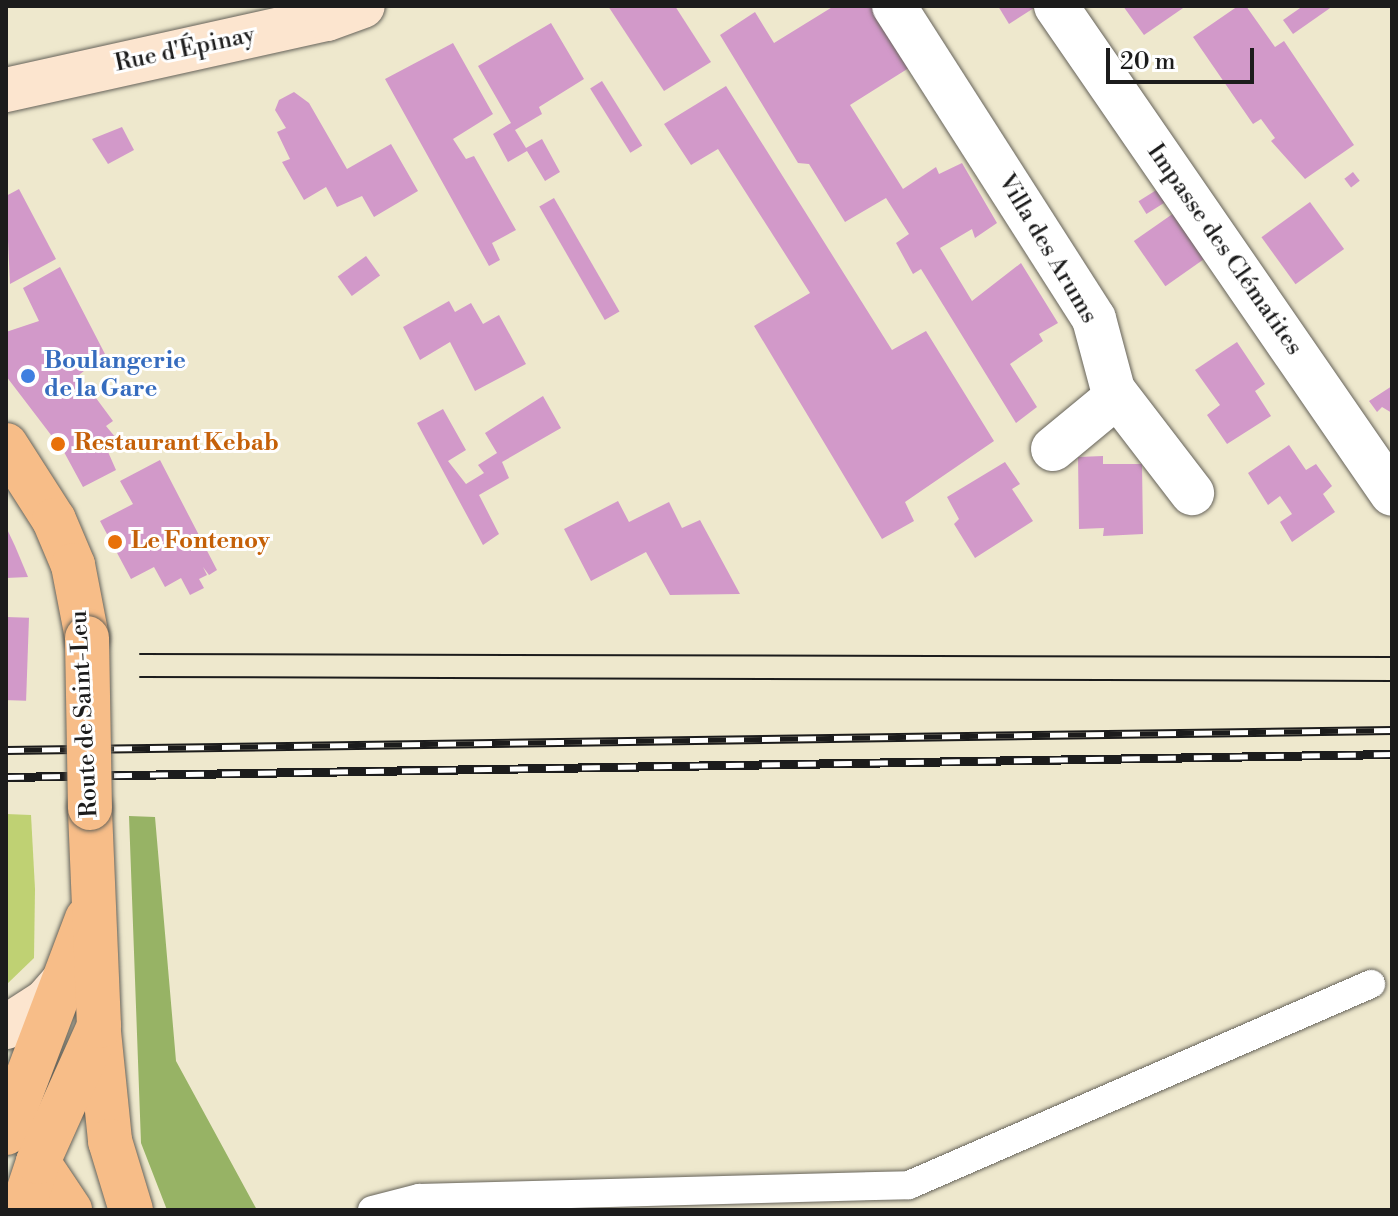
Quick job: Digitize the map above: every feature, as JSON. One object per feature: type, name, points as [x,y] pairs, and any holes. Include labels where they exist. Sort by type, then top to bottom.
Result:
[{"type":"main road","name":"Rue d'Épinay","points":[[6,90],[327,19],[363,6]]},
{"type":"main road","name":"Route de Saint-Leu","points":[[6,445],[54,520],[73,565],[87,638],[91,905],[99,1026],[13,1144]]},
{"type":"main road","name":"Route de Saint-Leu","points":[[22,1210],[13,1144],[91,905]]},
{"type":"main road","points":[[6,1027],[46,1001],[65,979]]},
{"type":"main road","points":[[99,1026],[110,1141],[131,1210]]},
{"type":"main road","points":[[13,1144],[70,1210]]},
{"type":"street","name":"Villa des Arums","points":[[894,6],[1094,319],[1105,373],[1117,396],[1192,493]]},
{"type":"street","name":"Impasse des Clématites","points":[[1056,6],[1392,494]]},
{"type":"street","points":[[1053,449],[1117,396]]},
{"type":"lane","points":[[372,1210],[419,1198],[909,1185],[1371,984]]},
{"type":"green space","points":[[6,814],[31,815],[35,889],[34,958],[6,985]]},
{"type":"green space","points":[[129,816],[155,817],[176,1061],[257,1210],[167,1210],[141,1143]]},
{"type":"building","points":[[608,6],[675,6],[711,62],[664,91]]},
{"type":"building","points":[[834,6],[873,6],[912,66],[850,105],[903,189],[936,167],[939,174],[962,163],[997,223],[975,238],[972,229],[940,248],[972,301],[1021,263],[1058,323],[1039,334],[1043,341],[1010,364],[1037,407],[1016,423],[921,269],[913,274],[896,243],[909,234],[886,198],[845,222],[809,164],[798,163],[720,35],[755,12],[774,43]]},
{"type":"building","points":[[998,6],[1037,6],[1009,24]]},
{"type":"building","points":[[1123,6],[1186,6],[1144,35]]},
{"type":"building","points":[[1238,6],[1246,6],[1275,47],[1284,41],[1354,145],[1305,179],[1271,141],[1275,138],[1261,119],[1253,124],[1193,37]]},
{"type":"building","points":[[1303,6],[1333,6],[1293,34],[1283,20]]},
{"type":"building","points":[[551,23],[584,79],[539,107],[542,114],[515,130],[526,148],[542,139],[560,172],[545,181],[527,151],[508,162],[493,134],[511,123],[478,66]]},
{"type":"building","points":[[453,43],[493,114],[453,139],[466,159],[474,156],[516,230],[492,243],[500,260],[489,266],[385,79]]},
{"type":"building","points":[[602,81],[642,145],[630,153],[590,88]]},
{"type":"building","points":[[726,86],[892,350],[926,331],[994,441],[905,502],[914,521],[882,539],[754,326],[810,293],[718,149],[691,165],[664,124]]},
{"type":"building","points":[[294,92],[309,103],[347,169],[391,144],[418,191],[374,217],[362,196],[337,207],[326,187],[304,200],[282,162],[290,159],[277,132],[286,128],[275,110],[279,100]]},
{"type":"building","points":[[122,127],[134,150],[108,164],[92,139]]},
{"type":"building","points":[[1353,172],[1360,181],[1351,187],[1344,179]]},
{"type":"building","points":[[19,189],[56,259],[10,284],[6,196]]},
{"type":"building","points":[[1158,189],[1166,202],[1146,214],[1138,201]]},
{"type":"building","points":[[554,198],[620,311],[605,320],[539,206]]},
{"type":"building","points":[[1310,202],[1344,249],[1296,284],[1261,237]]},
{"type":"building","points":[[1174,213],[1206,258],[1165,286],[1134,241]]},
{"type":"building","points":[[366,256],[380,275],[352,296],[338,277]]},
{"type":"building","points":[[60,267],[105,354],[79,375],[113,421],[106,426],[116,438],[105,445],[116,470],[83,487],[64,452],[6,376],[6,332],[39,321],[23,288]]},
{"type":"building","points":[[449,301],[455,312],[471,303],[483,324],[499,315],[526,364],[475,391],[450,342],[420,360],[403,327]]},
{"type":"building","points":[[1237,342],[1265,384],[1255,391],[1271,416],[1227,444],[1207,415],[1220,405],[1195,370]]},
{"type":"building","points":[[1392,386],[1392,413],[1382,407],[1377,412],[1369,401]]},
{"type":"building","points":[[543,396],[561,428],[502,462],[509,478],[479,495],[499,534],[483,545],[417,423],[443,409],[466,450],[448,461],[466,484],[484,473],[478,465],[497,453],[485,433]]},
{"type":"building","points":[[1289,445],[1306,470],[1316,464],[1332,486],[1323,494],[1335,512],[1292,542],[1280,522],[1292,514],[1280,496],[1268,505],[1248,473]]},
{"type":"building","points":[[1103,456],[1103,464],[1142,464],[1143,534],[1103,536],[1104,528],[1079,529],[1078,457]]},
{"type":"building","points":[[160,460],[217,570],[209,575],[203,567],[207,575],[199,579],[204,588],[190,595],[181,578],[165,587],[154,567],[131,579],[100,521],[133,504],[120,481]]},
{"type":"building","points":[[1005,462],[1020,484],[1012,489],[1033,521],[975,558],[954,524],[959,519],[947,497]]},
{"type":"building","points":[[618,501],[629,522],[669,502],[682,528],[700,520],[740,594],[670,595],[646,552],[591,581],[564,529]]},
{"type":"building","points":[[6,527],[15,546],[28,577],[6,578]]},
{"type":"building","points":[[6,617],[29,618],[26,701],[6,700]]},
{"type":"tram line","points":[[140,654],[1392,657]]},
{"type":"tram line","points":[[140,677],[1392,681]]},
{"type":"railway","points":[[6,750],[1392,730]]},
{"type":"railway","points":[[6,777],[1392,754]]},
{"type":"place","name":"Boulangerie de la Gare","points":[[28,376]]},
{"type":"place","name":"Restaurant Kebab","points":[[58,444]]},
{"type":"place","name":"Le Fontenoy","points":[[115,542]]}]
